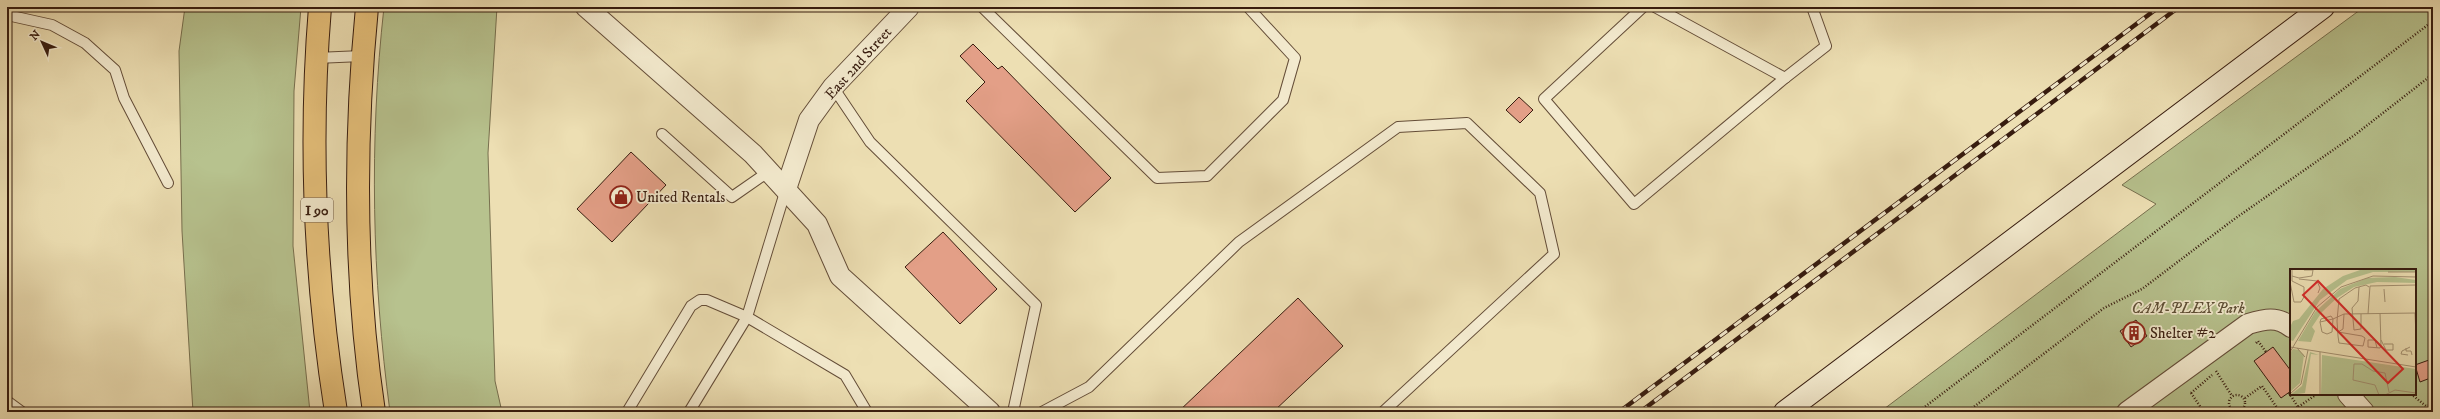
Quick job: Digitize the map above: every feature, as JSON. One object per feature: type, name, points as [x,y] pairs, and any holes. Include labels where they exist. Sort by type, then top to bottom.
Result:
[{"type":"highway","name":"I 90","points":[[320,7],[316,58],[316,186],[324,338],[336,412]]},
{"type":"highway","points":[[367,7],[362,56],[357,170],[358,264],[374,412]]},
{"type":"main road","points":[[1785,412],[2323,7]]},
{"type":"street","points":[[586,7],[753,154],[817,224],[840,276],[990,412]]},
{"type":"street","name":"East 2nd Street","points":[[786,189],[809,120],[833,86],[909,7]]},
{"type":"street","points":[[2127,412],[2179,376],[2248,324],[2268,318],[2284,321],[2290,326]]},
{"type":"street","points":[[2349,395],[2364,412]]},
{"type":"lane","points":[[982,7],[1157,178],[1207,176],[1283,100],[1295,58],[1248,7]]},
{"type":"lane","points":[[1643,7],[1544,99],[1634,204],[1785,78],[1826,46],[1812,7]]},
{"type":"lane","points":[[1655,7],[1785,78]]},
{"type":"lane","points":[[7,15],[52,25],[85,43],[115,70],[124,98],[168,183]]},
{"type":"lane","points":[[316,58],[362,56]]},
{"type":"lane","points":[[833,86],[870,142],[1036,305],[1013,412]]},
{"type":"lane","points":[[1042,412],[1089,387],[1239,242],[1398,127],[1467,123],[1540,193],[1554,254],[1383,412]]},
{"type":"lane","points":[[662,134],[732,197],[768,172]]},
{"type":"lane","points":[[689,412],[747,317],[786,189]]},
{"type":"lane","points":[[627,412],[691,306],[700,300],[707,300],[747,317],[845,375],[867,412]]},
{"type":"lane","points":[[7,401],[22,412]]},
{"type":"path","points":[[1918,412],[2433,21]]},
{"type":"path","points":[[1966,412],[2104,308],[2142,289],[2232,220],[2356,134],[2433,74]]},
{"type":"path","points":[[2252,346],[2258,341],[2266,352]]},
{"type":"path","points":[[2191,393],[2222,367]]},
{"type":"path","points":[[2216,371],[2232,396]]},
{"type":"path","points":[[2179,376],[2204,412]]},
{"type":"path","points":[[2245,398],[2262,386],[2280,412]]},
{"type":"path","points":[[2231,408],[2229,400],[2232,396],[2238,394],[2245,398]]},
{"type":"path","points":[[2290,395],[2298,407]]},
{"type":"path","points":[[2290,412],[2316,395]]},
{"type":"path","points":[[2412,395],[2426,406],[2433,405]]},
{"type":"path","points":[[2225,412],[2231,408],[2241,410],[2246,404],[2245,398]]},
{"type":"green space","points":[[185,7],[301,7],[294,91],[293,246],[310,412],[193,412],[182,231],[179,51]]},
{"type":"green space","points":[[384,7],[497,7],[488,153],[495,381],[502,412],[390,412],[379,311],[375,210],[376,108]]},
{"type":"green space","name":"CAM-PLEX Park","points":[[2364,7],[2433,7],[2433,412],[1880,412],[2156,204],[2122,185]]},
{"type":"building","points":[[973,44],[998,69],[1002,66],[1111,178],[1075,212],[966,101],[985,82],[960,56]]},
{"type":"building","points":[[1519,97],[1533,110],[1520,123],[1506,110]]},
{"type":"building","name":"United Rentals","points":[[631,152],[666,185],[612,242],[577,209]]},
{"type":"building","points":[[943,232],[997,289],[960,324],[905,267]]},
{"type":"building","points":[[1298,298],[1343,346],[1273,412],[1178,412]]},
{"type":"building","name":"Shelter #2","points":[[2136,320],[2147,336],[2131,347],[2120,331]]},
{"type":"building","points":[[2273,347],[2290,370],[2290,392],[2281,398],[2254,361]]},
{"type":"building","points":[[2429,360],[2433,377],[2420,382],[2416,365]]},
{"type":"railway","points":[[1619,412],[2159,7]]},
{"type":"railway","points":[[1640,412],[2179,7]]},
{"type":"place","name":"United Rentals","points":[[621,197]]},
{"type":"place","name":"Shelter #2","points":[[2134,333]]}]
